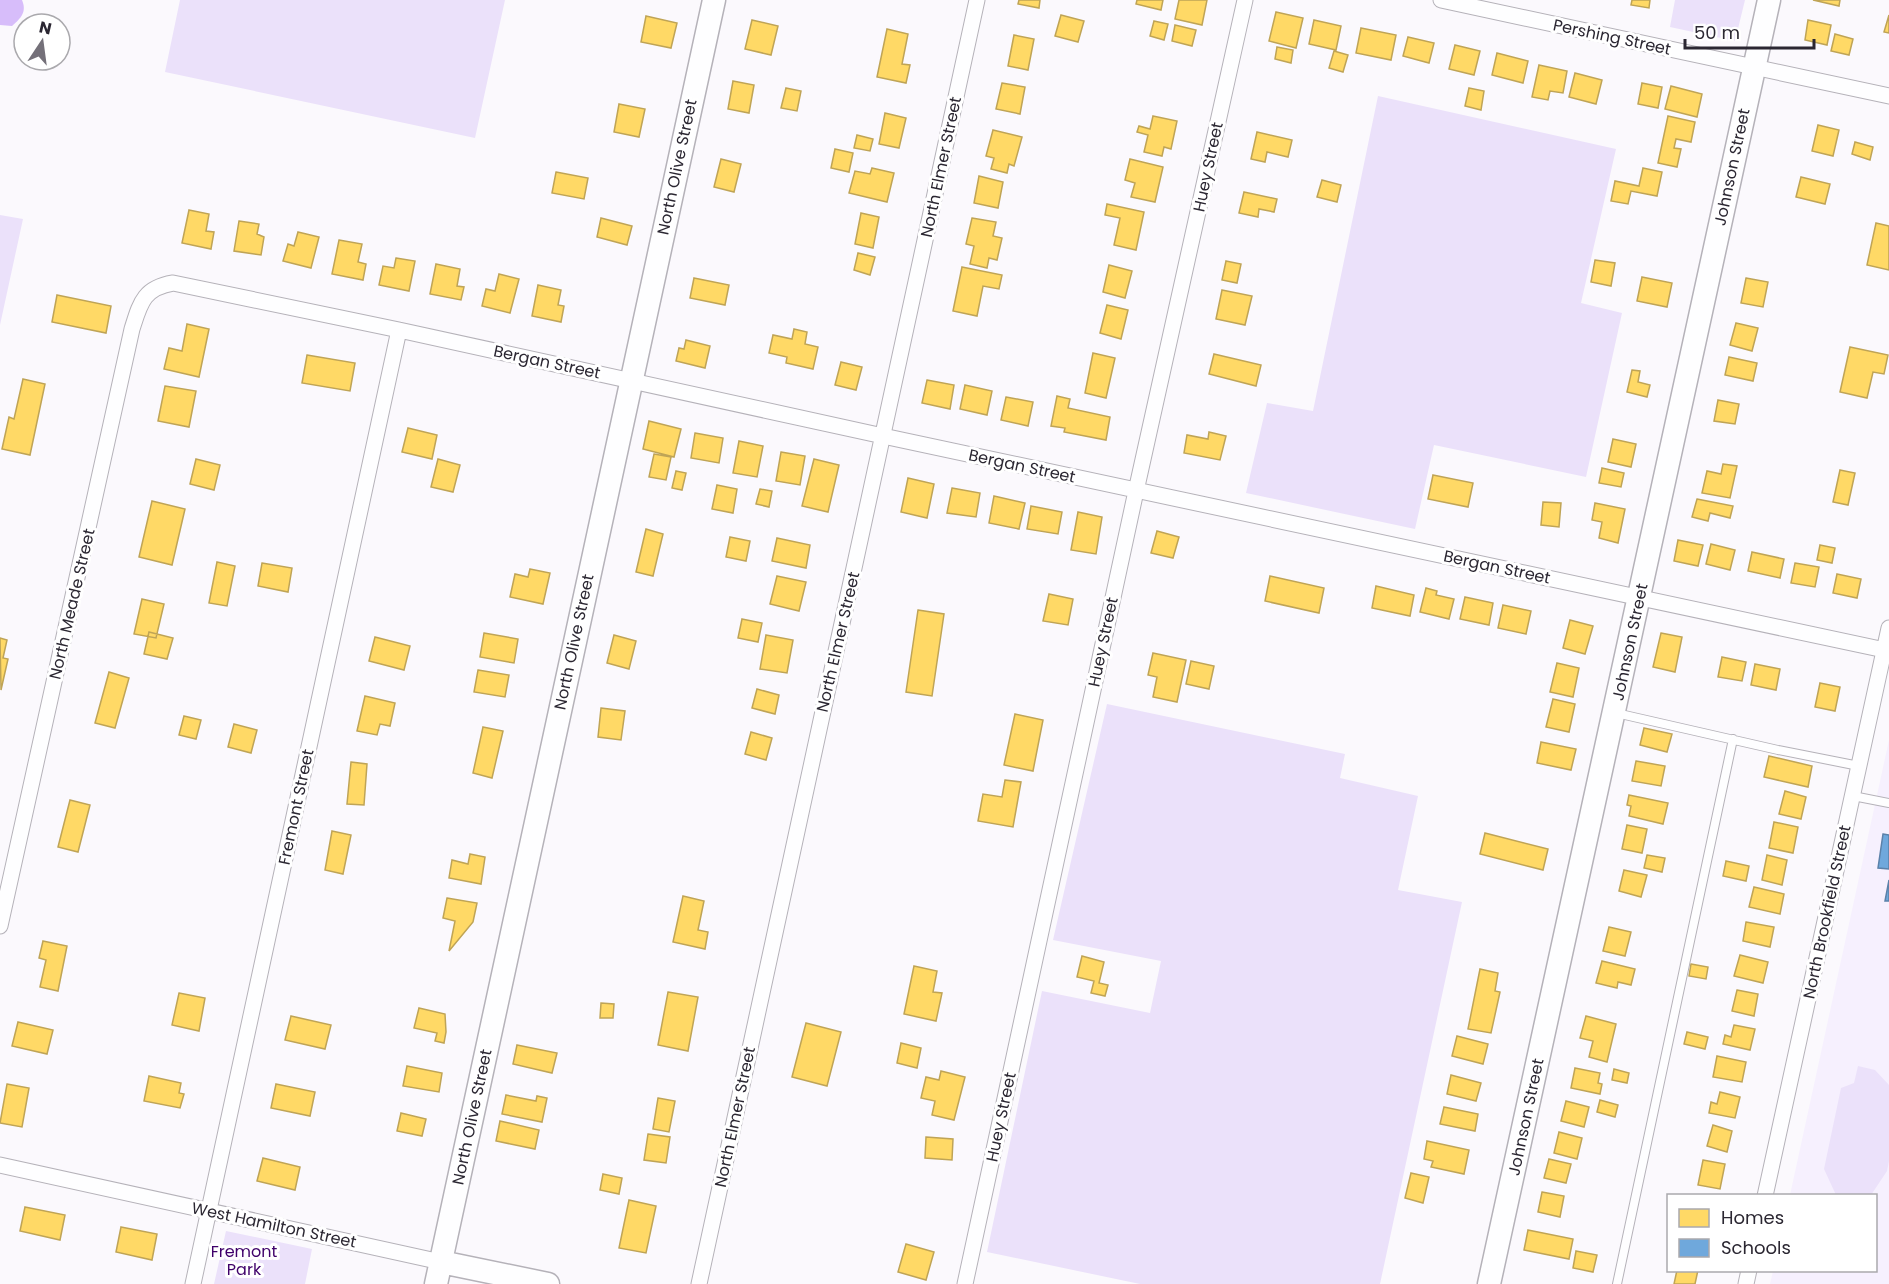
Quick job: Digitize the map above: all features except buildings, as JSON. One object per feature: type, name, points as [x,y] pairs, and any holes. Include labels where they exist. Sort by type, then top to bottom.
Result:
[{"type":"street","name":"North Olive Street","points":[[436,1284],[714,0]]},
{"type":"street","name":"North Elmer Street","points":[[699,1284],[978,0]]},
{"type":"street","name":"Huey Street","points":[[965,1284],[1136,491],[1245,0]]},
{"type":"street","name":"Pershing Street","points":[[1441,0],[1889,96]]},
{"type":"street","name":"Johnson Street","points":[[1489,1284],[1769,0]]},
{"type":"street","name":"Bergan Street","points":[[155,288],[173,283],[183,284],[1887,651]]},
{"type":"street","name":"North Meade Street","points":[[0,926],[132,329],[141,301],[155,288]]},
{"type":"street","name":"Fremont Street","points":[[193,1284],[399,330]]},
{"type":"street","name":"North Brookfield Street","points":[[1766,1194],[1859,765],[1887,651],[1889,628]]},
{"type":"street","name":"West Hamilton Street","points":[[0,1165],[548,1284]]},
{"type":"lane","points":[[1615,712],[1655,723],[1859,765]]},
{"type":"lane","points":[[1617,1284],[1733,739]]},
{"type":"lane","points":[[1853,796],[1889,803]]},
{"type":"shaded area","points":[[0,0],[22,0],[23,12],[12,12],[12,26],[0,25]]},
{"type":"shaded area","points":[[1889,740],[1889,1284],[1770,1284],[1773,1272],[1877,1272],[1877,1194],[1790,1194]]},
{"type":"green space","points":[[180,0],[505,0],[475,138],[165,72]]},
{"type":"green space","points":[[1675,0],[1745,0],[1735,41],[1670,27]]},
{"type":"green space","points":[[1378,96],[1616,149],[1581,303],[1622,313],[1586,477],[1434,445],[1415,529],[1246,493],[1267,403],[1313,411]]},
{"type":"green space","points":[[0,215],[23,219],[0,325]]},
{"type":"green space","points":[[1107,704],[1345,754],[1340,778],[1418,796],[1398,890],[1462,902],[1380,1284],[1140,1284],[987,1252],[1042,991],[1150,1013],[1161,961],[1053,940]]},
{"type":"green space","points":[[1858,1066],[1875,1070],[1889,1085],[1889,1161],[1887,1171],[1872,1194],[1836,1194],[1824,1169],[1841,1088],[1854,1083]]},
{"type":"green space","name":"Fremont Park","points":[[226,1231],[312,1249],[305,1284],[214,1284]]}]
